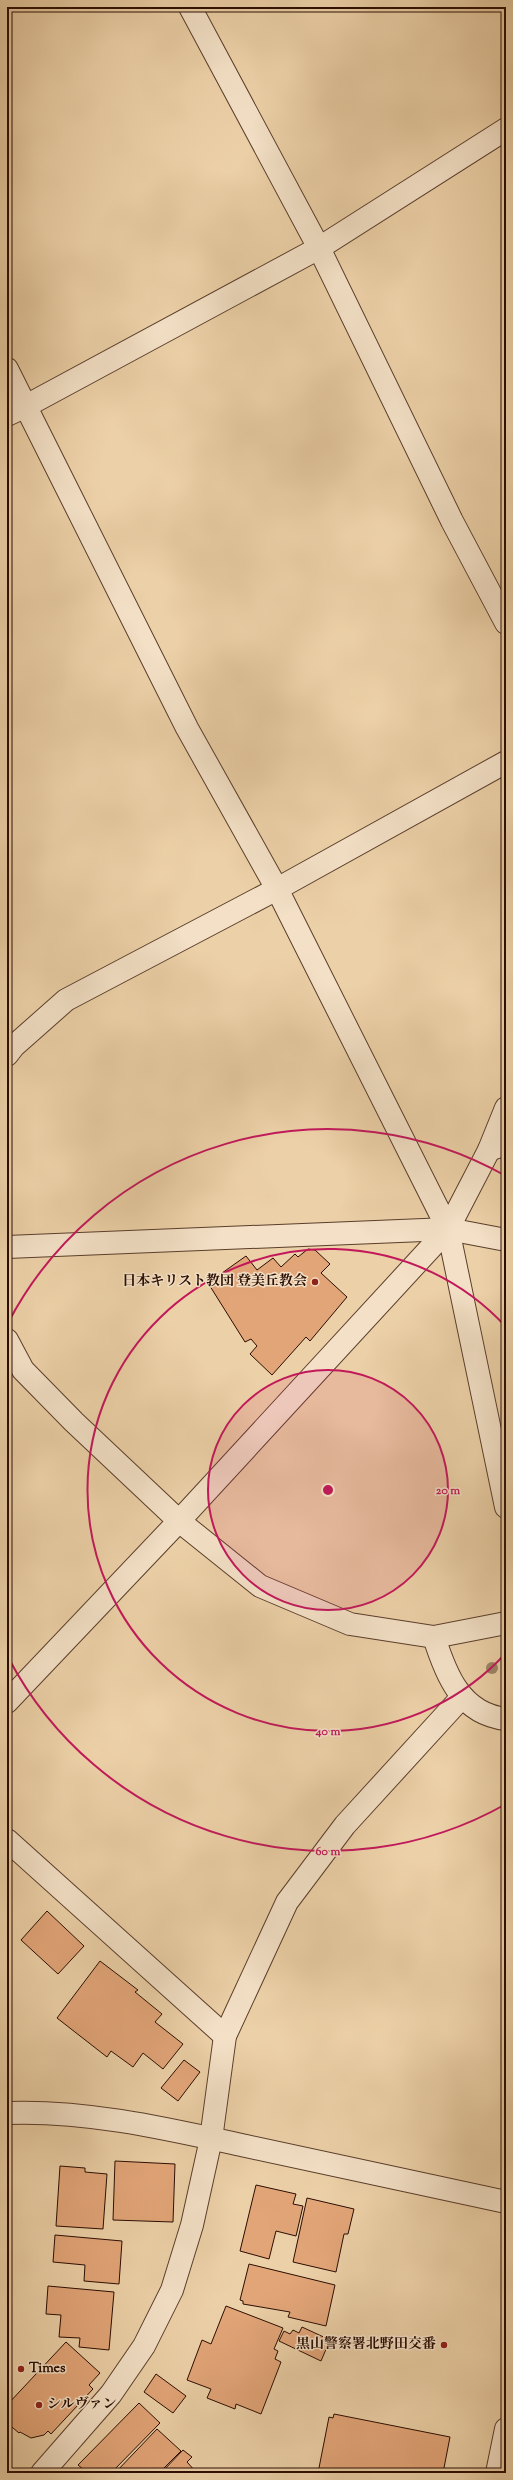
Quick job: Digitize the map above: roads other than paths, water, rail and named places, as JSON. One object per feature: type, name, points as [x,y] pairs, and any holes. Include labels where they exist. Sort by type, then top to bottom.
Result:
[{"type":"street","points":[[190,7],[319,248],[452,521],[506,623]]},
{"type":"street","points":[[16,410],[319,248],[506,129]]},
{"type":"street","points":[[7,369],[16,410],[187,728],[277,889],[448,1229],[506,1507]]},
{"type":"street","points":[[7,1055],[14,1046],[66,1000],[277,889],[506,762]]},
{"type":"street","points":[[7,1702],[179,1521],[448,1229],[497,1147],[506,1108]]},
{"type":"street","points":[[7,1247],[448,1229],[506,1240]]},
{"type":"street","points":[[7,1340],[24,1370],[74,1422],[179,1521],[260,1586],[350,1624],[434,1637],[506,1623]]},
{"type":"street","points":[[434,1637],[445,1670],[462,1697],[490,1718],[506,1720]]},
{"type":"street","points":[[42,2473],[111,2394],[144,2346],[172,2290],[192,2225],[211,2139],[225,2036],[287,1902],[345,1825],[462,1697]]},
{"type":"street","points":[[7,1840],[225,2036]]},
{"type":"street","points":[[7,2113],[39,2112],[94,2117],[211,2139],[506,2202]]},
{"type":"street","points":[[497,2473],[506,2430]]},
{"type":"place","name":"日本キリスト教団 登美丘教会","points":[[315,1282]]},
{"type":"place","name":"黒山警察署北野田交番","points":[[444,2345]]},
{"type":"place","name":"Times","points":[[21,2369]]},
{"type":"place","name":"シルヴァン","points":[[39,2405]]}]
